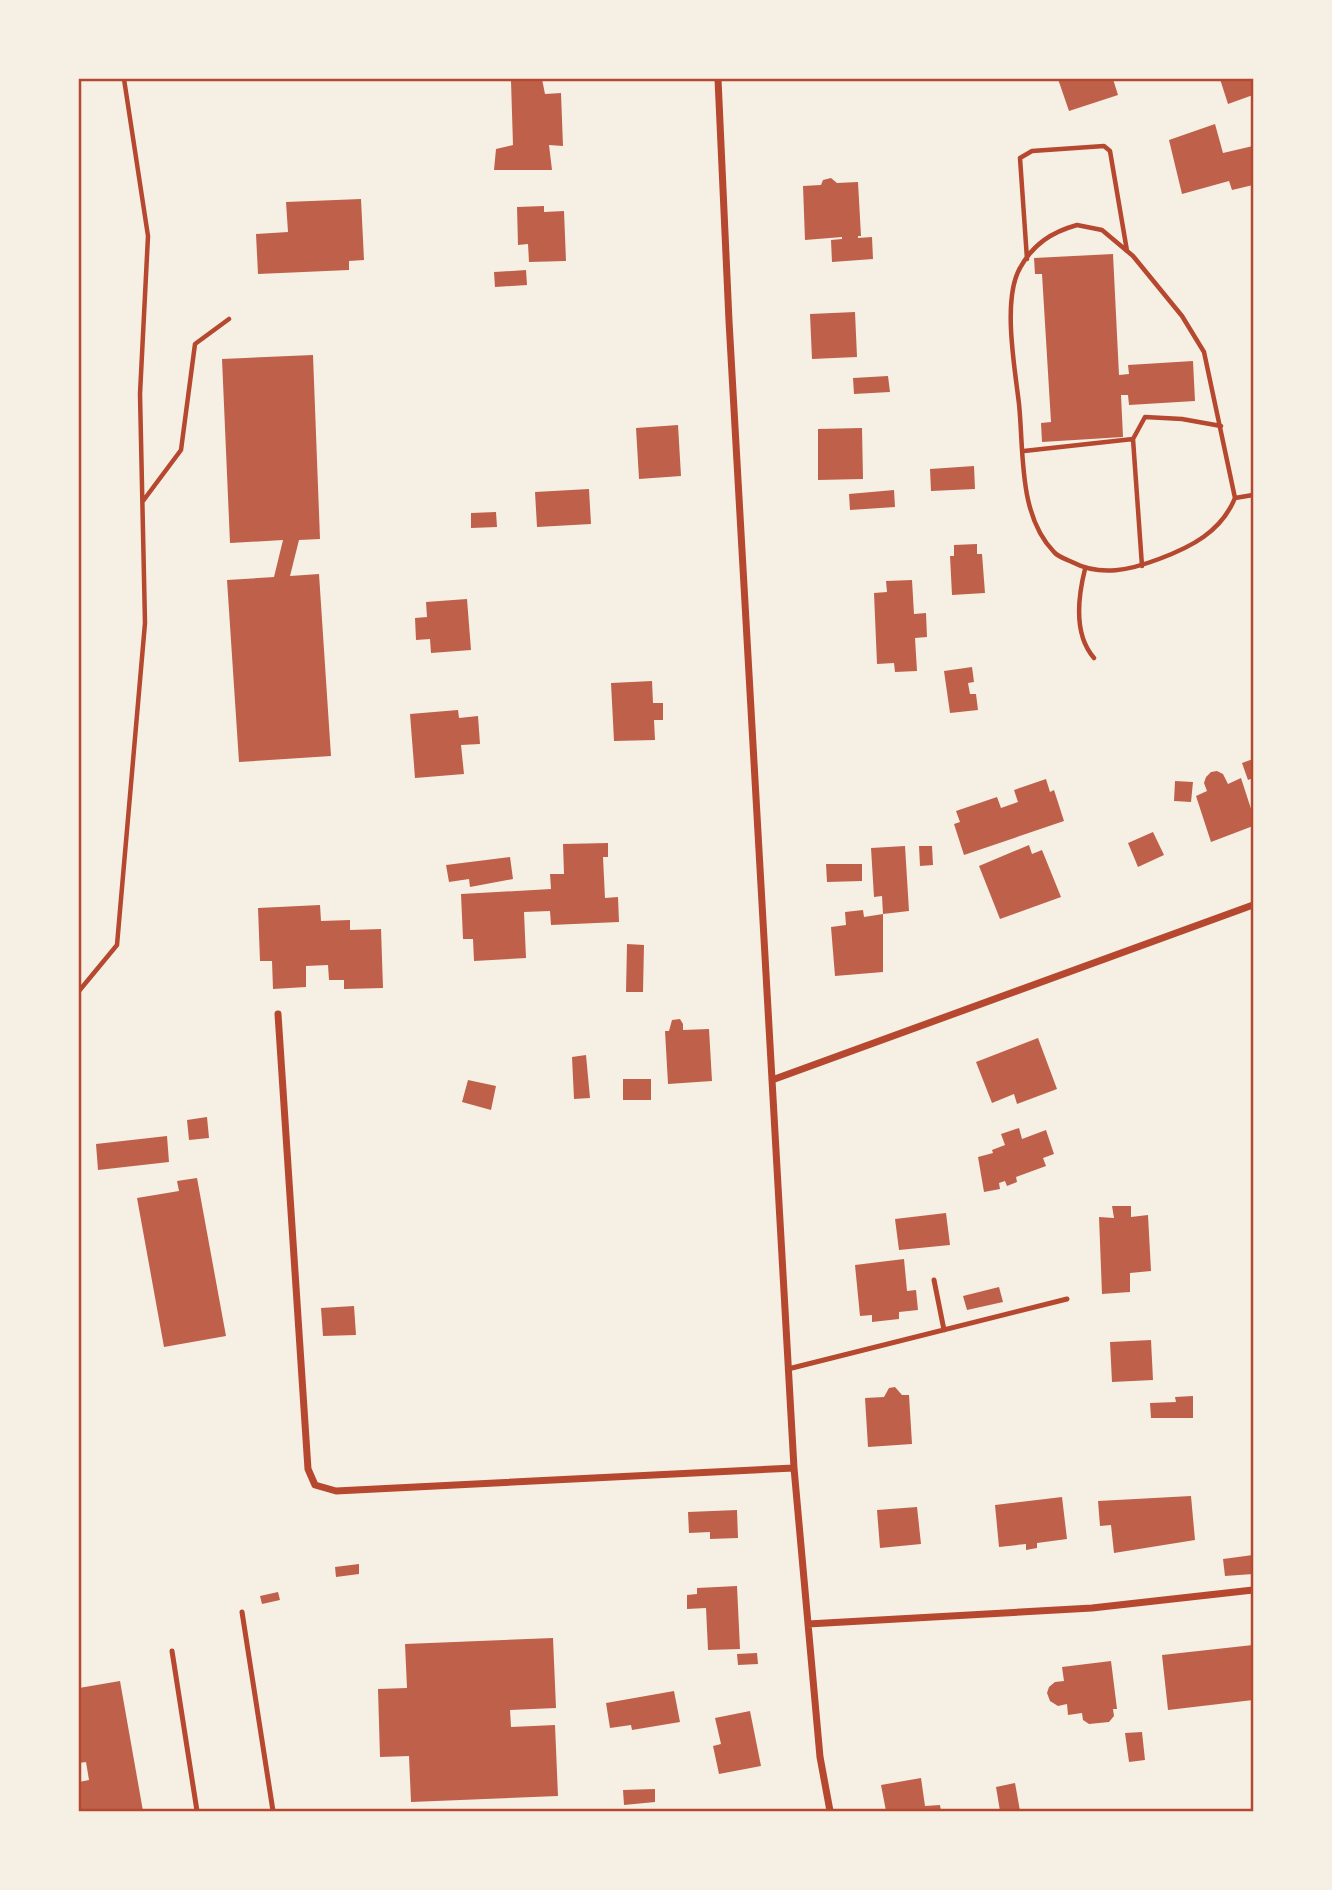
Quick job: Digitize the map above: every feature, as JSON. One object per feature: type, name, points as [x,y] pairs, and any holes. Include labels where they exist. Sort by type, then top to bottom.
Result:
[{"type":"street","points":[[718,79],[794,1468],[820,1756],[830,1811]]},
{"type":"street","points":[[772,1080],[1253,905]]},
{"type":"street","points":[[278,1014],[308,1469],[315,1485],[336,1491],[794,1468]]},
{"type":"street","points":[[808,1624],[1092,1608],[1253,1590]]},
{"type":"lane","points":[[934,1280],[944,1330]]},
{"type":"lane","points":[[789,1369],[1067,1299]]},
{"type":"lane","points":[[242,1612],[273,1811]]},
{"type":"lane","points":[[172,1651],[197,1811]]},
{"type":"path","points":[[79,991],[117,945],[145,623],[140,394],[148,236],[124,79]]},
{"type":"path","points":[[1027,258],[1020,159],[1032,151],[1092,146],[1104,146],[1110,152],[1127,252]]},
{"type":"path","points":[[1077,225],[1102,230],[1127,252],[1182,316],[1204,352],[1235,498],[1230,511],[1195,545],[1142,566],[1112,572],[1085,569],[1055,554],[1042,537],[1032,516],[1027,492],[1012,345],[1012,300],[1019,269],[1037,246],[1056,231],[1077,225]]},
{"type":"path","points":[[143,502],[181,450],[195,344],[229,319]]},
{"type":"path","points":[[1142,566],[1133,439],[1145,417],[1182,418],[1221,426]]},
{"type":"path","points":[[1024,451],[1133,439]]},
{"type":"path","points":[[1235,498],[1253,495]]},
{"type":"path","points":[[1085,569],[1079,596],[1082,635],[1087,650],[1094,658]]},
{"type":"building","points":[[513,79],[542,79],[545,94],[561,93],[563,146],[549,145],[552,170],[494,170],[496,149],[513,145]]},
{"type":"building","points":[[1058,79],[1113,79],[1118,95],[1069,111]]},
{"type":"building","points":[[1220,79],[1253,79],[1253,95],[1228,104]]},
{"type":"building","points":[[1215,124],[1223,153],[1253,146],[1253,185],[1232,190],[1229,181],[1182,194],[1169,140]]},
{"type":"building","points":[[831,178],[837,183],[858,182],[861,236],[858,238],[872,237],[873,259],[832,262],[831,240],[842,237],[805,240],[803,186],[821,185],[823,180]]},
{"type":"building","points":[[361,199],[364,260],[349,261],[349,270],[258,274],[256,234],[288,232],[286,202]]},
{"type":"building","points":[[544,206],[544,212],[564,211],[566,261],[529,262],[528,244],[518,245],[517,207]]},
{"type":"building","points":[[1113,254],[1119,375],[1129,374],[1128,365],[1193,361],[1195,401],[1129,405],[1128,395],[1121,395],[1123,437],[1042,442],[1041,423],[1051,422],[1042,274],[1035,274],[1034,258]]},
{"type":"building","points":[[526,270],[527,285],[495,287],[494,272]]},
{"type":"building","points":[[855,312],[857,357],[812,359],[810,314]]},
{"type":"building","points":[[313,355],[320,539],[299,540],[290,576],[319,574],[331,756],[239,762],[227,580],[274,577],[283,540],[230,543],[222,359]]},
{"type":"building","points":[[888,376],[890,392],[854,394],[853,378]]},
{"type":"building","points":[[678,425],[681,476],[639,479],[636,428]]},
{"type":"building","points":[[862,428],[863,479],[818,480],[818,429]]},
{"type":"building","points":[[974,466],[975,489],[931,491],[930,469]]},
{"type":"building","points":[[589,489],[591,524],[537,527],[535,492]]},
{"type":"building","points":[[894,490],[895,507],[850,510],[849,494]]},
{"type":"building","points":[[496,512],[497,527],[471,528],[471,513]]},
{"type":"building","points":[[977,544],[977,554],[982,554],[985,593],[952,595],[950,556],[954,556],[954,545]]},
{"type":"building","points":[[912,580],[914,614],[926,613],[927,637],[915,638],[917,671],[895,672],[894,663],[877,664],[874,593],[887,592],[886,581]]},
{"type":"building","points":[[467,599],[471,650],[431,653],[430,639],[416,640],[415,618],[427,617],[426,602]]},
{"type":"building","points":[[972,667],[974,682],[968,683],[970,694],[976,694],[978,710],[950,713],[944,671]]},
{"type":"building","points":[[652,681],[653,703],[663,703],[663,720],[654,720],[655,740],[614,741],[611,683]]},
{"type":"building","points":[[458,710],[459,718],[478,716],[480,744],[461,745],[464,774],[415,778],[410,714]]},
{"type":"building","points":[[1253,759],[1253,778],[1248,780],[1242,763]]},
{"type":"building","points":[[1217,771],[1223,774],[1228,784],[1241,778],[1253,815],[1253,826],[1211,842],[1196,796],[1207,791],[1204,783],[1206,777]]},
{"type":"building","points":[[1046,779],[1050,792],[1054,790],[1064,821],[964,855],[954,824],[960,822],[956,811],[997,797],[1001,808],[1018,802],[1014,790]]},
{"type":"building","points":[[1175,781],[1193,782],[1191,802],[1174,801]]},
{"type":"building","points":[[1153,832],[1164,855],[1138,867],[1128,843]]},
{"type":"building","points":[[608,843],[608,857],[603,857],[605,898],[618,897],[619,922],[551,925],[550,911],[524,912],[526,958],[474,961],[473,939],[463,939],[461,894],[551,889],[550,874],[564,874],[563,844]]},
{"type":"building","points":[[1029,845],[1032,854],[1042,850],[1061,897],[1000,919],[979,866]]},
{"type":"building","points":[[905,846],[909,911],[883,914],[882,896],[874,897],[871,848]]},
{"type":"building","points":[[919,846],[932,846],[933,865],[920,866]]},
{"type":"building","points":[[510,857],[513,879],[470,887],[469,879],[449,882],[446,865]]},
{"type":"building","points":[[826,864],[862,864],[862,881],[827,882]]},
{"type":"building","points":[[320,905],[321,921],[350,920],[350,930],[381,929],[383,988],[344,989],[344,980],[329,980],[328,965],[306,966],[306,987],[273,989],[272,961],[260,961],[258,908]]},
{"type":"building","points":[[863,910],[864,917],[883,914],[883,972],[835,976],[831,927],[846,925],[845,912]]},
{"type":"building","points":[[627,944],[644,945],[643,992],[626,992]]},
{"type":"building","points":[[680,1019],[683,1030],[709,1029],[712,1081],[668,1084],[665,1031],[669,1031],[672,1020]]},
{"type":"building","points":[[1038,1038],[1057,1089],[1017,1104],[1014,1094],[992,1103],[976,1062]]},
{"type":"building","points":[[586,1055],[590,1098],[574,1099],[572,1057]]},
{"type":"building","points":[[623,1079],[651,1079],[651,1100],[623,1100]]},
{"type":"building","points":[[468,1080],[496,1086],[491,1110],[462,1102]]},
{"type":"building","points":[[207,1117],[209,1138],[189,1140],[187,1120]]},
{"type":"building","points":[[1019,1128],[1022,1139],[1046,1130],[1054,1154],[1043,1158],[1046,1166],[1016,1177],[1017,1182],[1007,1186],[1005,1181],[999,1183],[1000,1189],[984,1192],[978,1157],[993,1153],[992,1150],[1005,1145],[1001,1134]]},
{"type":"building","points":[[167,1136],[169,1162],[98,1170],[96,1144]]},
{"type":"building","points":[[197,1178],[226,1336],[164,1347],[137,1198],[179,1191],[177,1181]]},
{"type":"building","points":[[1112,1206],[1131,1206],[1131,1217],[1148,1215],[1151,1271],[1130,1273],[1130,1292],[1102,1294],[1099,1217],[1114,1218]]},
{"type":"building","points":[[946,1213],[950,1245],[899,1250],[895,1219]]},
{"type":"building","points":[[904,1259],[907,1291],[916,1290],[918,1310],[899,1312],[899,1319],[872,1322],[872,1315],[860,1316],[855,1265]]},
{"type":"building","points":[[999,1287],[1003,1302],[967,1310],[963,1296]]},
{"type":"building","points":[[354,1306],[356,1335],[323,1336],[321,1308]]},
{"type":"building","points":[[1151,1340],[1153,1380],[1112,1382],[1110,1342]]},
{"type":"building","points":[[895,1387],[902,1395],[909,1395],[912,1444],[868,1447],[865,1398],[884,1397],[889,1388]]},
{"type":"building","points":[[1193,1396],[1193,1418],[1151,1418],[1150,1403],[1176,1402],[1175,1397]]},
{"type":"building","points":[[1191,1496],[1195,1540],[1114,1553],[1111,1525],[1100,1526],[1098,1501]]},
{"type":"building","points":[[1062,1497],[1067,1539],[1037,1543],[1037,1548],[1026,1550],[1026,1544],[999,1547],[995,1505]]},
{"type":"building","points":[[917,1507],[921,1544],[880,1548],[877,1510]]},
{"type":"building","points":[[737,1510],[738,1538],[710,1539],[710,1532],[689,1533],[688,1512]]},
{"type":"building","points":[[1253,1555],[1253,1574],[1225,1576],[1223,1559]]},
{"type":"building","points":[[359,1564],[359,1574],[336,1577],[335,1567]]},
{"type":"building","points":[[737,1586],[740,1649],[708,1650],[706,1608],[687,1609],[687,1595],[697,1594],[697,1588]]},
{"type":"building","points":[[278,1592],[280,1600],[262,1604],[260,1596]]},
{"type":"building","points":[[553,1638],[556,1708],[510,1710],[511,1727],[555,1725],[558,1796],[411,1802],[409,1756],[380,1757],[378,1689],[407,1688],[405,1644]]},
{"type":"building","points":[[1253,1645],[1253,1700],[1168,1710],[1162,1655]]},
{"type":"building","points":[[757,1653],[758,1664],[738,1665],[737,1654]]},
{"type":"building","points":[[1111,1661],[1117,1709],[1113,1709],[1114,1716],[1109,1722],[1089,1724],[1083,1720],[1082,1713],[1068,1715],[1067,1704],[1058,1706],[1050,1701],[1047,1693],[1049,1687],[1055,1682],[1064,1681],[1062,1667]]},
{"type":"building","points":[[120,1681],[143,1811],[79,1811],[79,1782],[89,1780],[86,1762],[79,1763],[79,1688]]},
{"type":"building","points":[[674,1691],[680,1722],[632,1730],[631,1725],[610,1728],[606,1703]]},
{"type":"building","points":[[750,1711],[761,1766],[719,1774],[713,1746],[721,1744],[715,1718]]},
{"type":"building","points":[[1142,1732],[1145,1760],[1129,1762],[1125,1733]]},
{"type":"building","points":[[921,1778],[925,1806],[940,1805],[941,1811],[886,1811],[881,1785]]},
{"type":"building","points":[[1015,1783],[1020,1811],[1000,1811],[996,1787]]},
{"type":"building","points":[[655,1789],[655,1802],[624,1805],[623,1790]]}]
